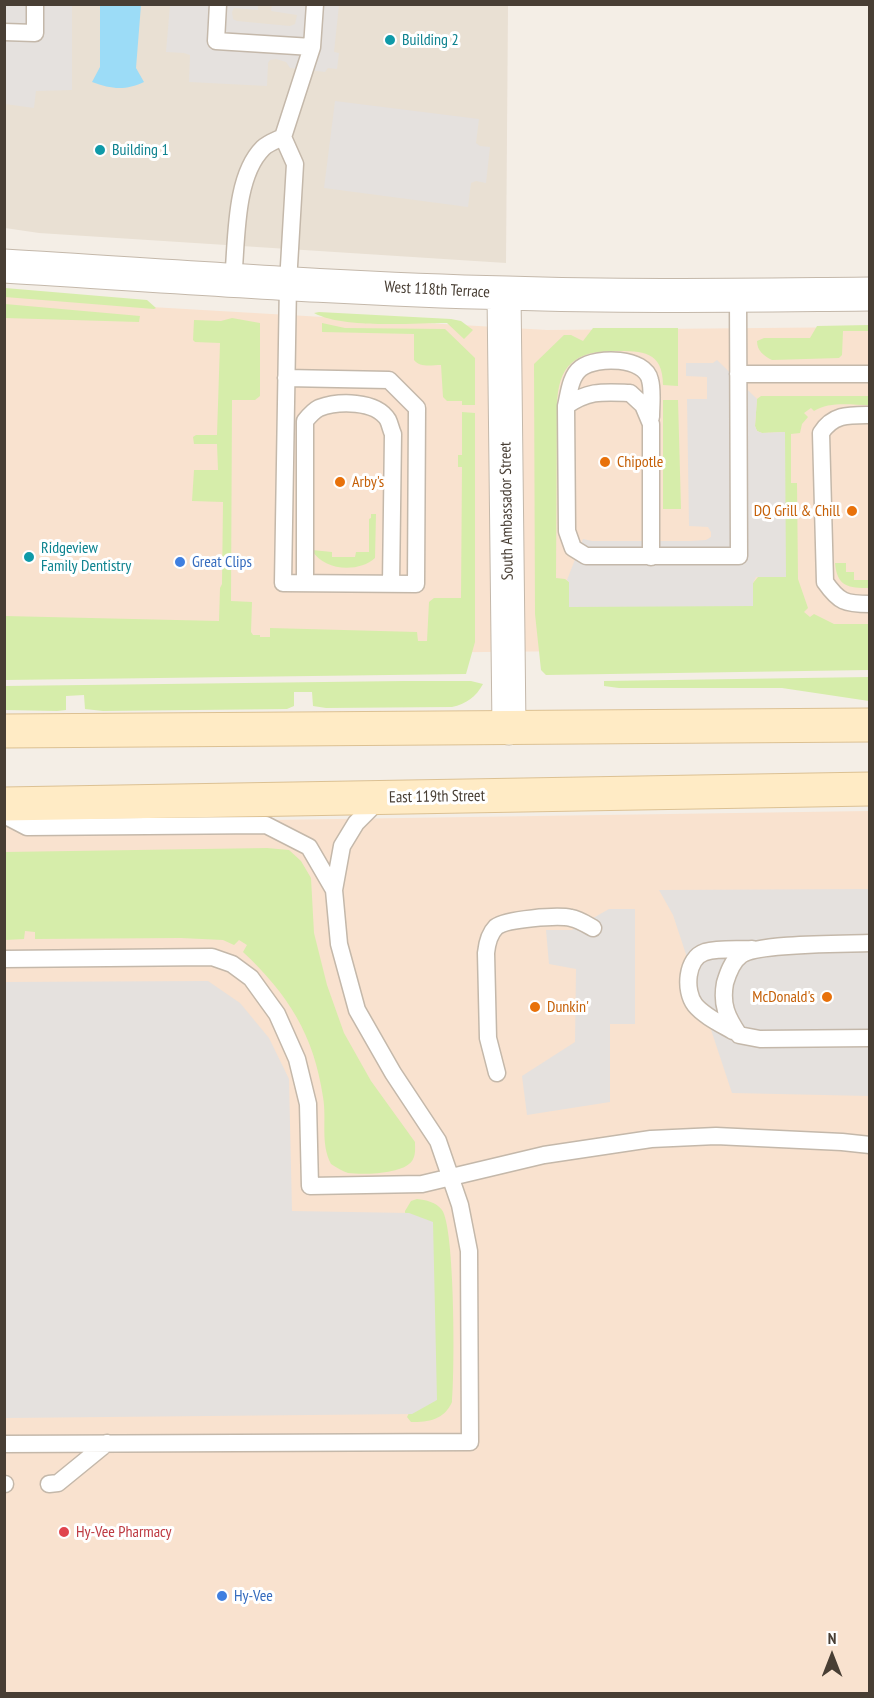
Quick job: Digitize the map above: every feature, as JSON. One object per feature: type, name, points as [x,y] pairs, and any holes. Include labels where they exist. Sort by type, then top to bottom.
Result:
[{"type":"main road","points":[[4,731],[870,725]]},
{"type":"main road","name":"East 119th Street","points":[[4,804],[870,789]]},
{"type":"street","name":"West 118th Terrace","points":[[4,266],[504,293],[870,294]]},
{"type":"street","name":"South Ambassador Street","points":[[504,293],[509,728]]},
{"type":"lane","points":[[4,33],[35,33],[34,4]]},
{"type":"lane","points":[[218,4],[216,41],[312,46]]},
{"type":"lane","points":[[286,378],[389,380],[417,408],[416,584],[283,582],[286,378],[288,283],[296,164],[284,137],[312,46],[315,4]]},
{"type":"lane","points":[[233,280],[241,195],[246,174],[263,147],[284,137]]},
{"type":"lane","points":[[651,557],[650,379],[643,367],[629,362],[598,362],[581,368],[571,382],[566,406],[567,531],[573,548],[586,556],[651,557],[739,556],[738,295]]},
{"type":"lane","points":[[738,374],[870,374]]},
{"type":"lane","points":[[566,406],[580,396],[596,392],[630,393],[643,405],[651,424]]},
{"type":"lane","points":[[304,582],[304,421],[316,409],[335,405],[362,405],[375,408],[388,420],[393,434],[391,584]]},
{"type":"lane","points":[[870,415],[837,417],[828,423],[821,433],[825,582],[835,596],[844,602],[870,604]]},
{"type":"lane","points":[[4,1444],[470,1442],[469,1251],[460,1205],[438,1141],[393,1073],[357,1010],[339,944],[334,890],[342,846],[356,823],[381,798]]},
{"type":"lane","points":[[4,815],[27,827],[266,825],[309,847],[334,890]]},
{"type":"lane","points":[[497,1073],[488,1038],[486,953],[488,939],[494,929],[503,922],[570,918],[593,928]]},
{"type":"lane","points":[[870,943],[706,952],[698,957],[690,968],[688,987],[694,1004],[709,1017],[738,1035],[760,1039],[870,1038]]},
{"type":"lane","points":[[738,1035],[726,1016],[723,993],[728,970],[741,955],[759,948]]},
{"type":"lane","points":[[4,958],[212,957],[232,964],[250,978],[277,1014],[297,1059],[308,1104],[310,1185],[422,1184],[544,1155],[651,1139],[716,1136],[870,1145]]},
{"type":"lane","points":[[49,1484],[58,1483],[107,1443]]},
{"type":"shaded area","points":[[4,5],[72,5],[72,90],[36,91],[34,108],[5,104]]},
{"type":"shaded area","points":[[5,5],[508,5],[506,263],[39,233],[5,228]]},
{"type":"shaded area","points":[[170,5],[258,5],[258,10],[234,8],[233,19],[290,26],[295,24],[297,15],[271,11],[272,5],[339,5],[334,52],[339,53],[337,69],[328,68],[325,72],[290,68],[286,62],[276,59],[268,63],[267,86],[189,82],[190,55],[166,52]]},
{"type":"shaded area","points":[[335,101],[479,119],[476,143],[490,147],[486,183],[476,181],[471,183],[468,207],[324,188]]},
{"type":"shaded area","points":[[4,295],[151,307],[547,330],[869,327],[869,648],[5,657]]},
{"type":"shaded area","points":[[717,360],[757,399],[755,426],[757,431],[762,433],[785,432],[786,577],[756,577],[753,583],[753,606],[569,607],[569,582],[567,580],[583,539],[592,541],[691,541],[706,540],[711,537],[708,527],[689,526],[687,399],[707,399],[707,377],[686,376],[686,363],[713,363]]},
{"type":"shaded area","points":[[869,811],[869,1693],[5,1693],[4,824]]},
{"type":"shaded area","points":[[869,889],[869,1096],[732,1093],[673,915],[659,890]]},
{"type":"shaded area","points":[[609,909],[635,909],[635,1024],[610,1024],[610,1102],[527,1115],[522,1076],[575,1042],[576,969],[549,964],[546,930],[572,930]]},
{"type":"shaded area","points":[[208,981],[240,1003],[269,1038],[289,1079],[292,1211],[409,1213],[433,1222],[437,1400],[412,1414],[5,1418],[5,982]]},
{"type":"green space","points":[[5,288],[147,300],[156,308],[5,297]]},
{"type":"green space","points":[[5,304],[140,316],[139,322],[5,318]]},
{"type":"green space","points":[[314,313],[451,319],[461,321],[473,330],[464,339],[447,323],[360,323],[327,318]]},
{"type":"green space","points":[[232,318],[260,323],[260,396],[255,400],[232,400],[231,601],[252,602],[251,632],[260,637],[270,637],[270,628],[417,632],[418,641],[427,641],[429,602],[434,598],[461,598],[462,467],[458,467],[458,455],[462,455],[462,412],[475,413],[475,642],[466,674],[5,680],[5,616],[219,621],[223,502],[192,501],[194,470],[218,470],[217,444],[194,444],[193,437],[217,435],[220,343],[193,340],[194,320],[221,321]]},
{"type":"green space","points":[[322,323],[345,328],[445,329],[475,358],[475,405],[462,405],[462,401],[447,401],[443,397],[441,365],[423,365],[414,360],[414,334],[322,332]]},
{"type":"green space","points":[[869,325],[869,331],[843,331],[842,355],[839,358],[772,360],[762,353],[757,345],[757,341],[764,338],[810,338],[817,326]]},
{"type":"green space","points":[[593,328],[678,328],[678,386],[663,385],[659,365],[655,359],[642,353],[615,351],[589,354],[571,363],[565,371],[558,392],[557,406],[556,578],[569,582],[569,607],[753,583],[758,577],[785,577],[785,432],[762,433],[757,431],[755,426],[757,399],[761,396],[869,396],[869,405],[834,405],[814,411],[811,408],[804,413],[808,417],[802,424],[800,433],[791,434],[791,483],[797,483],[798,579],[808,608],[804,612],[810,617],[814,614],[834,624],[869,624],[869,670],[546,675],[541,670],[535,614],[534,364],[564,335],[571,335],[583,341]]},
{"type":"green space","points":[[663,400],[678,400],[681,509],[663,509]]},
{"type":"green space","points":[[371,514],[376,514],[375,558],[368,563],[351,568],[333,566],[317,557],[312,550],[332,552],[332,557],[355,557],[356,552],[369,552]]},
{"type":"green space","points":[[835,563],[846,563],[846,572],[854,572],[854,580],[869,580],[869,588],[845,584],[838,577]]},
{"type":"green space","points":[[869,677],[869,701],[782,688],[619,688],[604,686],[604,681]]},
{"type":"green space","points":[[471,681],[483,684],[470,699],[452,707],[326,708],[313,706],[312,692],[294,692],[294,706],[287,709],[103,711],[85,709],[84,695],[66,696],[66,710],[5,710],[5,686]]},
{"type":"green space","points":[[267,848],[289,850],[301,861],[311,878],[314,933],[327,985],[344,1033],[371,1081],[415,1142],[412,1161],[400,1169],[383,1173],[355,1174],[331,1164],[326,1148],[324,1106],[319,1075],[306,1035],[286,1000],[243,952],[247,945],[239,940],[234,945],[223,940],[181,938],[35,939],[35,932],[25,931],[24,939],[5,940],[5,852]]},
{"type":"green space","points":[[417,1199],[437,1205],[442,1210],[446,1222],[452,1271],[453,1386],[452,1402],[445,1413],[435,1419],[411,1422],[407,1417],[409,1413],[405,1211],[411,1201]]},
{"type":"water","points":[[100,5],[141,5],[136,68],[144,82],[131,87],[118,88],[92,82],[100,67]]},
{"type":"place","name":"Building 2","points":[[390,40]]},
{"type":"place","name":"Building 1","points":[[100,150]]},
{"type":"place","name":"Chipotle","points":[[605,462]]},
{"type":"place","name":"Arby's","points":[[340,482]]},
{"type":"place","name":"DQ Grill & Chill","points":[[852,511]]},
{"type":"place","name":"Ridgeview Family Dentistry","points":[[29,557]]},
{"type":"place","name":"Great Clips","points":[[180,562]]},
{"type":"place","name":"McDonald's","points":[[827,997]]},
{"type":"place","name":"Dunkin'","points":[[535,1007]]},
{"type":"place","name":"Hy-Vee Pharmacy","points":[[64,1532]]},
{"type":"place","name":"Hy-Vee","points":[[222,1596]]}]
